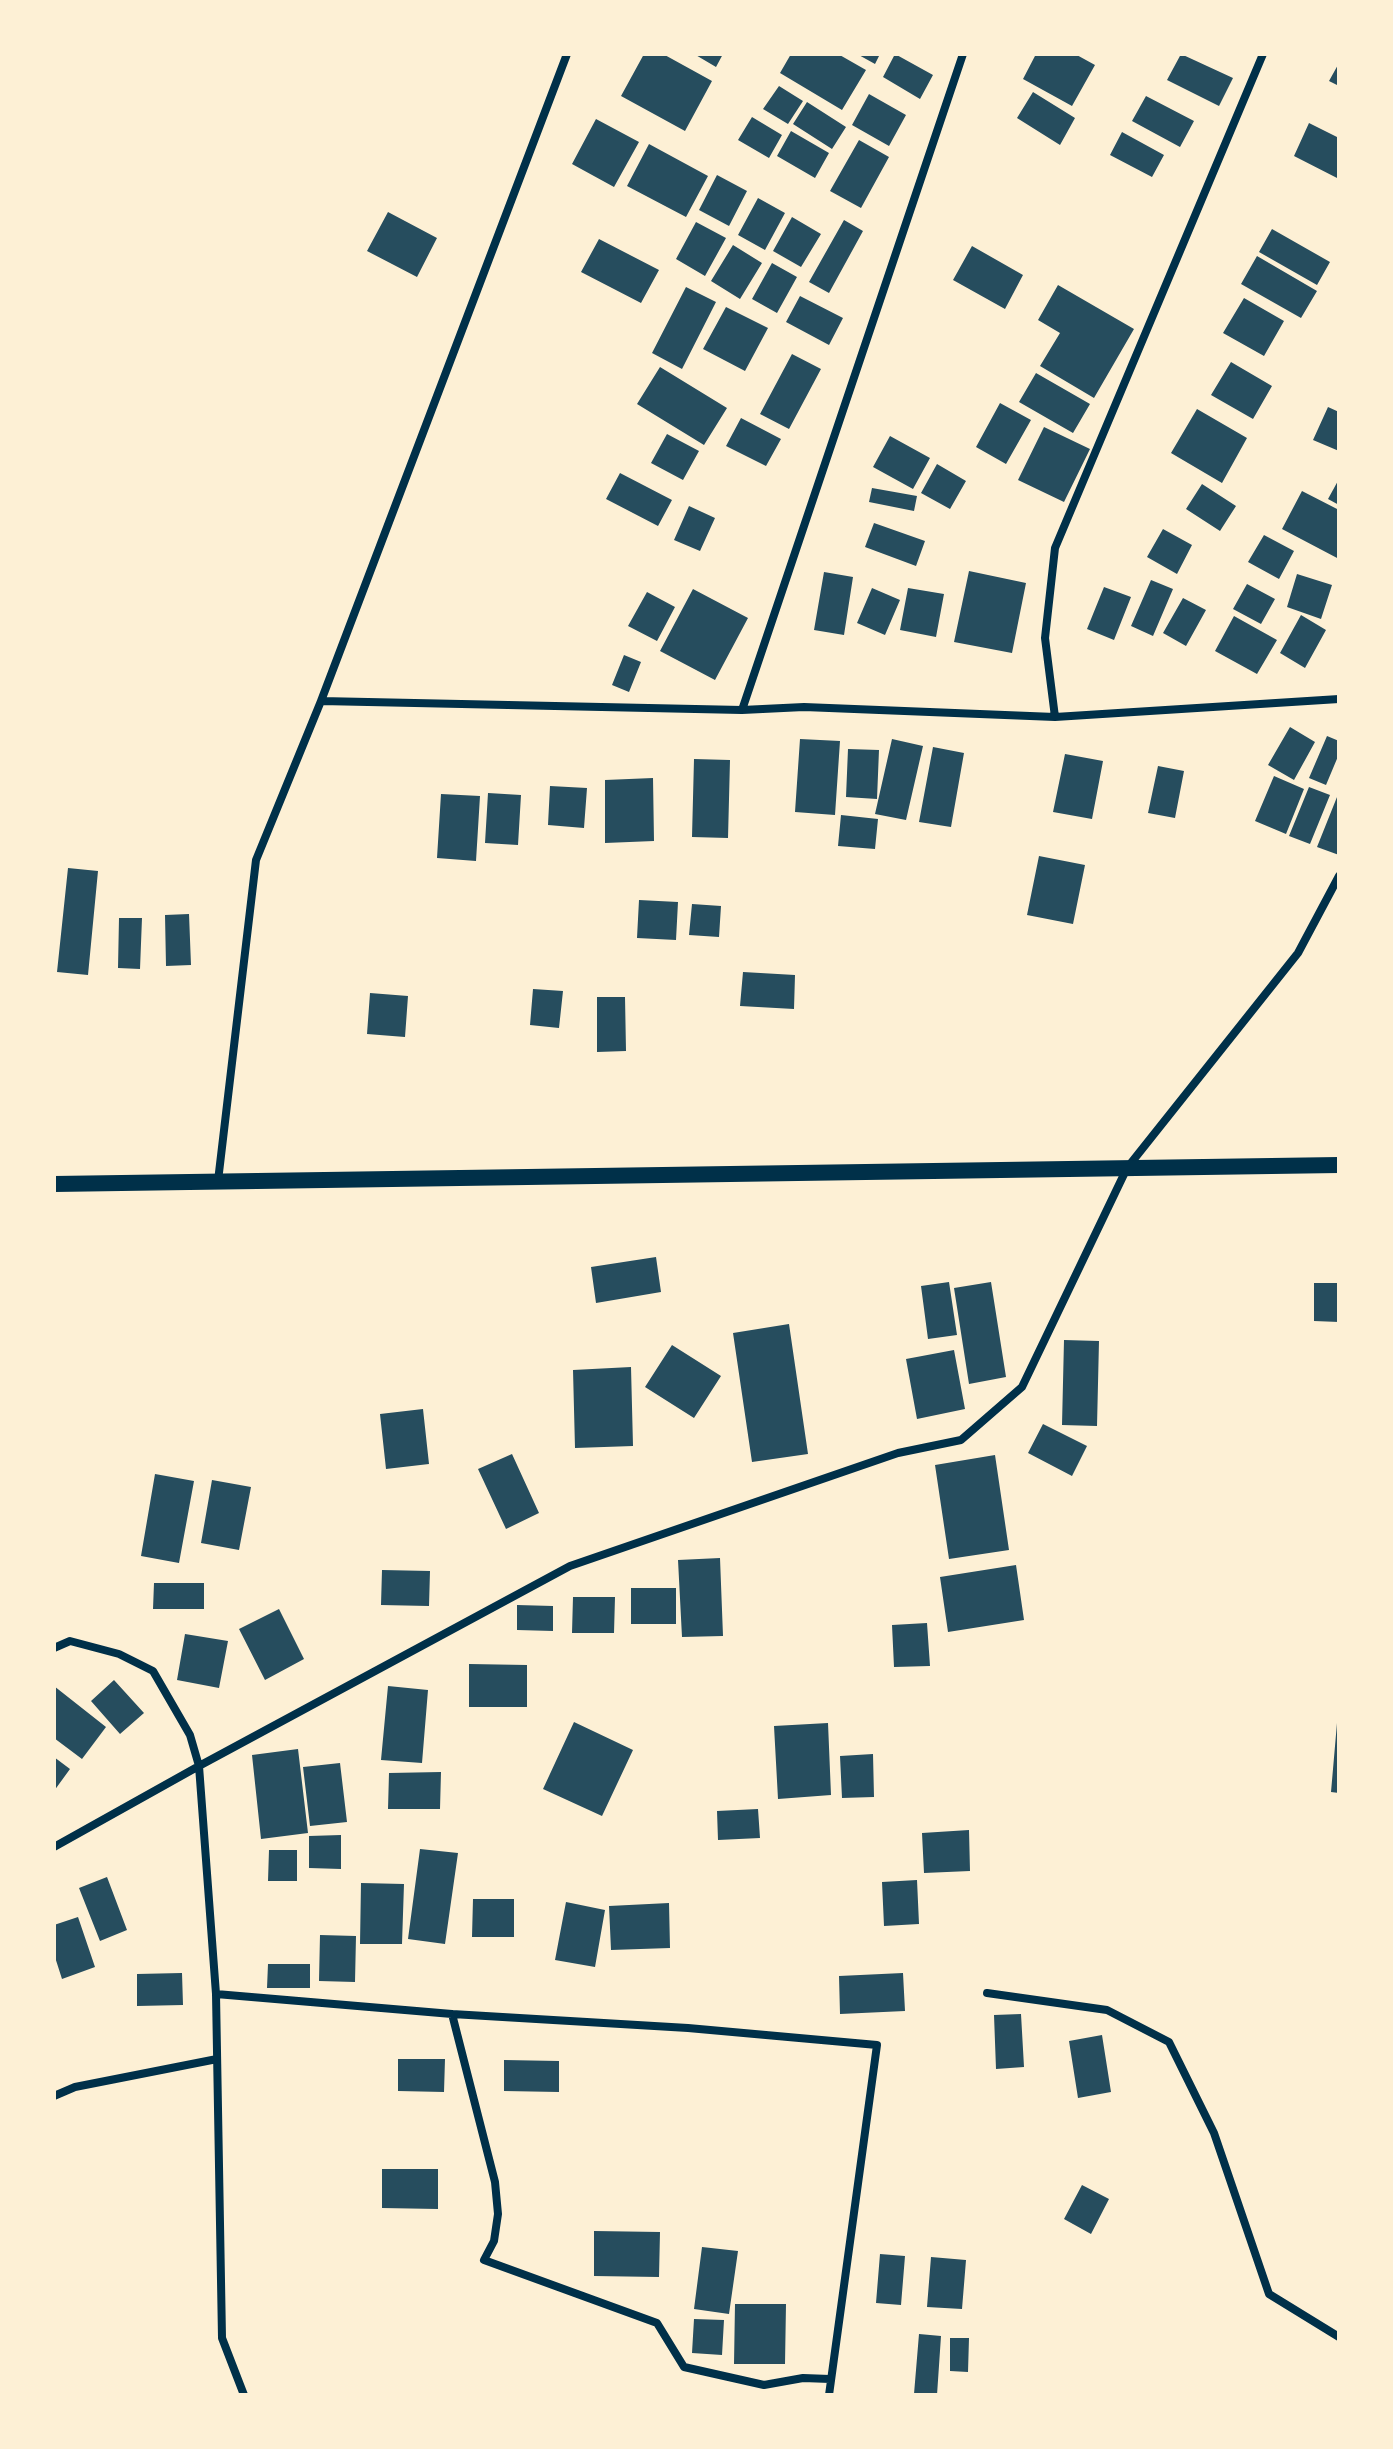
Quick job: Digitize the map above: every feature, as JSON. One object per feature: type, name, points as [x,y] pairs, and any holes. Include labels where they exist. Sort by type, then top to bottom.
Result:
[{"type":"main road","points":[[54,1184],[1339,1165]]},
{"type":"street","points":[[218,1181],[256,860],[321,701],[567,54]]},
{"type":"street","points":[[742,710],[963,54]]},
{"type":"street","points":[[1055,717],[1045,638],[1055,548],[1263,54]]},
{"type":"street","points":[[321,701],[742,710],[804,707],[1055,717],[1339,699]]},
{"type":"street","points":[[54,1847],[570,1566],[898,1453],[961,1440],[1022,1387],[1127,1168],[1298,953],[1339,876]]},
{"type":"street","points":[[54,1648],[70,1641],[119,1654],[153,1671],[190,1735],[199,1766],[216,1994],[222,2338],[244,2395]]},
{"type":"street","points":[[987,1993],[1107,2010],[1169,2042],[1214,2133],[1269,2294],[1339,2337]]},
{"type":"street","points":[[216,1994],[452,2014],[688,2028],[877,2045],[829,2395]]},
{"type":"street","points":[[452,2014],[495,2182],[498,2214],[494,2241],[484,2260],[657,2323],[684,2367],[764,2385],[803,2378],[830,2379]]},
{"type":"street","points":[[54,2096],[75,2087],[217,2059]]},
{"type":"building","points":[[644,54],[663,54],[712,81],[685,131],[621,96]]},
{"type":"building","points":[[694,54],[723,54],[716,67]]},
{"type":"building","points":[[791,54],[838,54],[866,70],[842,110],[780,73]]},
{"type":"building","points":[[857,54],[880,54],[875,64]]},
{"type":"building","points":[[895,54],[933,75],[920,99],[883,77]]},
{"type":"building","points":[[1036,54],[1075,54],[1095,65],[1072,106],[1023,79]]},
{"type":"building","points":[[1181,54],[1233,78],[1219,106],[1167,80]]},
{"type":"building","points":[[1339,63],[1339,86],[1329,81]]},
{"type":"building","points":[[779,86],[803,101],[788,124],[763,109]]},
{"type":"building","points":[[1033,92],[1075,118],[1060,145],[1017,118]]},
{"type":"building","points":[[869,94],[906,115],[889,146],[852,125]]},
{"type":"building","points":[[1146,96],[1194,121],[1180,147],[1132,121]]},
{"type":"building","points":[[807,102],[846,127],[832,149],[793,124]]},
{"type":"building","points":[[752,117],[782,135],[769,158],[738,140]]},
{"type":"building","points":[[596,119],[639,142],[614,187],[572,164]]},
{"type":"building","points":[[1309,123],[1339,138],[1339,179],[1294,156]]},
{"type":"building","points":[[791,131],[829,153],[815,178],[777,156]]},
{"type":"building","points":[[1122,132],[1164,155],[1152,177],[1110,155]]},
{"type":"building","points":[[859,140],[889,157],[861,208],[830,191]]},
{"type":"building","points":[[649,144],[708,176],[686,217],[627,186]]},
{"type":"building","points":[[717,175],[747,191],[729,226],[699,210]]},
{"type":"building","points":[[758,198],[785,213],[765,250],[738,235]]},
{"type":"building","points":[[388,212],[437,238],[417,277],[367,251]]},
{"type":"building","points":[[792,217],[821,234],[801,267],[773,251]]},
{"type":"building","points":[[844,220],[863,231],[829,293],[809,282]]},
{"type":"building","points":[[696,222],[726,238],[705,276],[676,259]]},
{"type":"building","points":[[1272,229],[1330,262],[1317,285],[1259,252]]},
{"type":"building","points":[[599,239],[659,270],[641,303],[581,272]]},
{"type":"building","points":[[733,245],[762,263],[740,299],[711,281]]},
{"type":"building","points":[[972,246],[1023,275],[1005,309],[953,280]]},
{"type":"building","points":[[1257,256],[1317,291],[1301,318],[1241,284]]},
{"type":"building","points":[[772,263],[797,277],[777,313],[752,299]]},
{"type":"building","points":[[1058,285],[1134,329],[1094,398],[1040,366],[1060,333],[1038,320]]},
{"type":"building","points":[[686,287],[716,302],[682,369],[652,353]]},
{"type":"building","points":[[800,296],[843,318],[829,345],[786,322]]},
{"type":"building","points":[[1244,298],[1284,321],[1264,356],[1223,333]]},
{"type":"building","points":[[726,307],[768,328],[745,371],[703,349]]},
{"type":"building","points":[[792,354],[821,369],[789,429],[760,414]]},
{"type":"building","points":[[1231,362],[1272,386],[1253,419],[1211,395]]},
{"type":"building","points":[[660,367],[727,408],[704,445],[637,404]]},
{"type":"building","points":[[1036,373],[1090,404],[1073,433],[1019,402]]},
{"type":"building","points":[[1000,403],[1031,420],[1006,464],[976,447]]},
{"type":"building","points":[[1328,407],[1339,412],[1339,451],[1313,440]]},
{"type":"building","points":[[1197,409],[1247,438],[1222,483],[1171,453]]},
{"type":"building","points":[[741,418],[781,439],[766,466],[726,446]]},
{"type":"building","points":[[1044,427],[1090,449],[1064,502],[1018,480]]},
{"type":"building","points":[[667,434],[699,451],[683,480],[651,463]]},
{"type":"building","points":[[890,436],[930,458],[913,489],[873,467]]},
{"type":"building","points":[[937,464],[966,481],[950,509],[921,493]]},
{"type":"building","points":[[620,473],[672,500],[658,526],[606,499]]},
{"type":"building","points":[[1339,479],[1339,505],[1328,499]]},
{"type":"building","points":[[1202,484],[1236,506],[1220,531],[1186,509]]},
{"type":"building","points":[[872,488],[917,496],[914,511],[869,502]]},
{"type":"building","points":[[1302,491],[1339,510],[1339,559],[1282,529]]},
{"type":"building","points":[[689,506],[715,518],[700,551],[674,540]]},
{"type":"building","points":[[874,523],[925,541],[916,566],[865,547]]},
{"type":"building","points":[[1163,529],[1192,545],[1177,574],[1147,557]]},
{"type":"building","points":[[1264,535],[1294,551],[1279,579],[1248,562]]},
{"type":"building","points":[[969,571],[1026,583],[1012,653],[954,642]]},
{"type":"building","points":[[824,572],[853,577],[844,635],[814,630]]},
{"type":"building","points":[[1297,574],[1332,585],[1321,619],[1287,607]]},
{"type":"building","points":[[1151,580],[1173,589],[1153,636],[1131,626]]},
{"type":"building","points":[[1247,584],[1275,599],[1261,624],[1233,609]]},
{"type":"building","points":[[1104,587],[1131,597],[1114,640],[1087,629]]},
{"type":"building","points":[[872,588],[900,600],[885,635],[857,623]]},
{"type":"building","points":[[908,588],[944,594],[936,637],[900,630]]},
{"type":"building","points":[[693,589],[748,618],[715,680],[660,651]]},
{"type":"building","points":[[647,592],[675,607],[657,641],[628,626]]},
{"type":"building","points":[[1183,598],[1206,610],[1186,646],[1163,633]]},
{"type":"building","points":[[1301,615],[1326,630],[1305,668],[1280,653]]},
{"type":"building","points":[[1234,616],[1277,640],[1257,674],[1215,651]]},
{"type":"building","points":[[624,655],[641,662],[629,692],[612,685]]},
{"type":"building","points":[[1290,727],[1315,742],[1294,780],[1268,765]]},
{"type":"building","points":[[1327,736],[1339,741],[1339,754],[1326,785],[1309,778]]},
{"type":"building","points":[[800,739],[840,741],[835,815],[795,812]]},
{"type":"building","points":[[892,739],[923,746],[906,820],[875,814]]},
{"type":"building","points":[[933,747],[964,753],[951,827],[919,822]]},
{"type":"building","points":[[848,749],[879,750],[877,799],[846,797]]},
{"type":"building","points":[[1065,754],[1103,761],[1092,819],[1053,812]]},
{"type":"building","points":[[694,759],[730,760],[728,838],[692,837]]},
{"type":"building","points":[[1158,766],[1184,771],[1175,818],[1148,813]]},
{"type":"building","points":[[1274,776],[1304,789],[1286,834],[1255,821]]},
{"type":"building","points":[[653,778],[654,841],[605,843],[605,780]]},
{"type":"building","points":[[550,786],[587,788],[584,828],[548,825]]},
{"type":"building","points":[[1309,787],[1330,795],[1310,844],[1289,836]]},
{"type":"building","points":[[1339,792],[1339,855],[1317,847]]},
{"type":"building","points":[[488,793],[521,795],[518,845],[485,843]]},
{"type":"building","points":[[441,794],[480,796],[476,861],[437,858]]},
{"type":"building","points":[[841,815],[878,819],[875,849],[838,846]]},
{"type":"building","points":[[1039,856],[1085,865],[1073,924],[1027,915]]},
{"type":"building","points":[[68,868],[98,871],[88,975],[57,972]]},
{"type":"building","points":[[639,900],[678,902],[676,940],[637,938]]},
{"type":"building","points":[[692,904],[721,906],[719,937],[689,935]]},
{"type":"building","points":[[189,914],[191,965],[166,966],[165,915]]},
{"type":"building","points":[[119,918],[142,918],[140,969],[118,968]]},
{"type":"building","points":[[743,972],[795,975],[794,1009],[740,1006]]},
{"type":"building","points":[[533,989],[563,991],[559,1028],[530,1025]]},
{"type":"building","points":[[370,993],[408,996],[405,1037],[367,1034]]},
{"type":"building","points":[[597,997],[625,997],[626,1051],[597,1052]]},
{"type":"building","points":[[656,1257],[661,1292],[596,1303],[591,1267]]},
{"type":"building","points":[[949,1282],[957,1335],[928,1339],[921,1286]]},
{"type":"building","points":[[991,1282],[1006,1377],[969,1384],[954,1288]]},
{"type":"building","points":[[1314,1283],[1339,1283],[1339,1322],[1314,1321]]},
{"type":"building","points":[[789,1324],[808,1454],[752,1462],[733,1333]]},
{"type":"building","points":[[1064,1340],[1099,1341],[1097,1426],[1062,1425]]},
{"type":"building","points":[[672,1345],[721,1376],[694,1418],[645,1387]]},
{"type":"building","points":[[954,1350],[965,1409],[917,1419],[906,1359]]},
{"type":"building","points":[[631,1367],[633,1446],[575,1448],[573,1370]]},
{"type":"building","points":[[423,1409],[429,1464],[386,1469],[380,1414]]},
{"type":"building","points":[[1043,1424],[1087,1446],[1072,1476],[1028,1453]]},
{"type":"building","points":[[512,1454],[539,1513],[506,1529],[478,1469]]},
{"type":"building","points":[[995,1455],[1009,1550],[949,1559],[935,1465]]},
{"type":"building","points":[[155,1474],[194,1481],[179,1563],[141,1556]]},
{"type":"building","points":[[212,1480],[251,1487],[239,1550],[201,1543]]},
{"type":"building","points":[[720,1558],[723,1636],[682,1637],[678,1560]]},
{"type":"building","points":[[1016,1565],[1024,1620],[948,1632],[940,1577]]},
{"type":"building","points":[[382,1570],[430,1571],[429,1606],[381,1605]]},
{"type":"building","points":[[154,1583],[204,1583],[204,1609],[153,1609]]},
{"type":"building","points":[[631,1588],[676,1588],[676,1624],[631,1624]]},
{"type":"building","points":[[573,1597],[615,1597],[614,1633],[572,1633]]},
{"type":"building","points":[[517,1605],[553,1606],[553,1631],[517,1630]]},
{"type":"building","points":[[279,1609],[304,1659],[265,1680],[239,1629]]},
{"type":"building","points":[[927,1623],[930,1666],[894,1667],[892,1625]]},
{"type":"building","points":[[185,1634],[228,1641],[219,1688],[177,1680]]},
{"type":"building","points":[[469,1664],[527,1665],[527,1707],[469,1707]]},
{"type":"building","points":[[114,1680],[144,1713],[120,1734],[91,1701]]},
{"type":"building","points":[[54,1686],[106,1727],[82,1759],[54,1738]]},
{"type":"building","points":[[388,1686],[428,1690],[422,1763],[381,1760]]},
{"type":"building","points":[[574,1722],[633,1750],[602,1816],[543,1789]]},
{"type":"building","points":[[828,1723],[831,1795],[778,1799],[774,1726]]},
{"type":"building","points":[[1339,1723],[1339,1793],[1331,1792]]},
{"type":"building","points":[[298,1749],[308,1833],[261,1839],[252,1755]]},
{"type":"building","points":[[873,1754],[874,1797],[842,1798],[840,1756]]},
{"type":"building","points":[[54,1757],[70,1769],[54,1791]]},
{"type":"building","points":[[340,1763],[347,1822],[310,1826],[303,1767]]},
{"type":"building","points":[[441,1772],[440,1809],[388,1809],[389,1773]]},
{"type":"building","points":[[758,1809],[760,1838],[718,1840],[717,1811]]},
{"type":"building","points":[[969,1830],[970,1871],[924,1873],[922,1833]]},
{"type":"building","points":[[341,1835],[341,1869],[309,1868],[309,1836]]},
{"type":"building","points":[[420,1849],[458,1853],[445,1944],[408,1939]]},
{"type":"building","points":[[269,1850],[297,1850],[297,1881],[268,1881]]},
{"type":"building","points":[[107,1877],[127,1930],[100,1941],[79,1888]]},
{"type":"building","points":[[917,1880],[919,1924],[884,1926],[882,1882]]},
{"type":"building","points":[[361,1883],[404,1884],[402,1944],[360,1944]]},
{"type":"building","points":[[473,1899],[514,1899],[514,1937],[472,1937]]},
{"type":"building","points":[[566,1902],[605,1910],[595,1967],[555,1960]]},
{"type":"building","points":[[669,1903],[670,1948],[611,1950],[609,1906]]},
{"type":"building","points":[[78,1917],[95,1967],[62,1979],[54,1954],[54,1925]]},
{"type":"building","points":[[320,1935],[356,1936],[355,1982],[319,1981]]},
{"type":"building","points":[[268,1964],[310,1964],[310,1988],[267,1988]]},
{"type":"building","points":[[182,1973],[183,2005],[137,2006],[137,1974]]},
{"type":"building","points":[[903,1973],[905,2011],[840,2014],[839,1976]]},
{"type":"building","points":[[1021,2014],[1024,2067],[996,2069],[994,2015]]},
{"type":"building","points":[[1102,2035],[1111,2092],[1078,2098],[1069,2041]]},
{"type":"building","points":[[398,2059],[445,2059],[444,2092],[398,2091]]},
{"type":"building","points":[[504,2060],[559,2061],[559,2092],[504,2091]]},
{"type":"building","points":[[382,2169],[438,2169],[438,2209],[382,2208]]},
{"type":"building","points":[[1082,2185],[1109,2199],[1091,2234],[1064,2219]]},
{"type":"building","points":[[594,2231],[660,2232],[659,2277],[594,2276]]},
{"type":"building","points":[[702,2247],[738,2251],[729,2314],[694,2309]]},
{"type":"building","points":[[880,2254],[905,2256],[901,2305],[876,2303]]},
{"type":"building","points":[[931,2257],[966,2260],[962,2309],[927,2307]]},
{"type":"building","points":[[735,2304],[786,2304],[785,2364],[734,2364]]},
{"type":"building","points":[[694,2319],[724,2320],[722,2355],[692,2353]]},
{"type":"building","points":[[919,2334],[941,2336],[937,2395],[914,2394]]},
{"type":"building","points":[[950,2338],[969,2338],[968,2372],[950,2371]]}]
